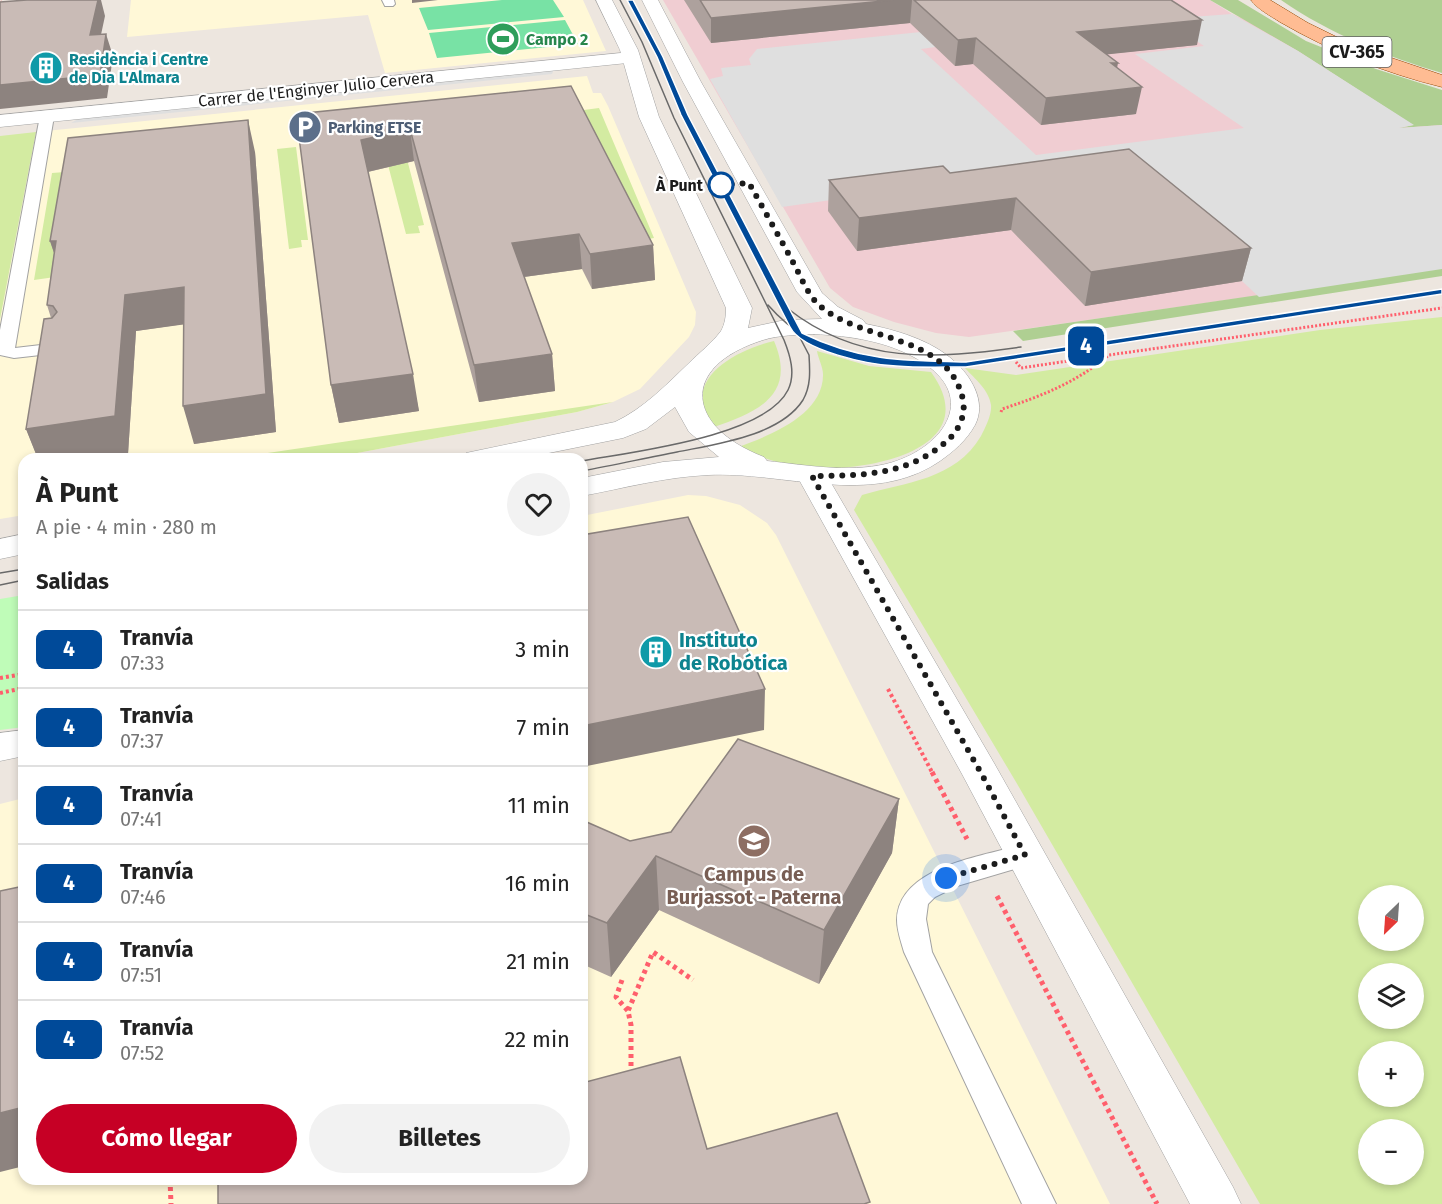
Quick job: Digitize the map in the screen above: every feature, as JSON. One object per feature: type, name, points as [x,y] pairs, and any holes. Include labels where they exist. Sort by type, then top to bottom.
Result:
[{"type":"main road","name":"CV-365","points":[[1259,0],[1286,18],[1323,37],[1374,59],[1442,81]]},
{"type":"street","points":[[505,453],[623,429],[642,421],[655,412],[703,365],[734,332],[739,321],[739,308],[649,117],[631,58],[604,0]]},
{"type":"street","points":[[588,486],[636,476],[712,466],[798,474],[858,476],[900,468],[934,453],[956,433],[965,410],[961,387],[944,365],[932,356],[904,342],[833,315],[818,304],[809,292],[650,0]]},
{"type":"street","name":"Carrer de l'Enginyer Julio Cervera","points":[[0,121],[631,58]]},
{"type":"street","points":[[873,332],[840,326],[787,328],[732,343],[703,365],[687,393],[690,412],[703,432],[717,444],[747,461],[798,474],[981,773],[1216,1204]]},
{"type":"street","points":[[0,549],[18,545]]},
{"type":"street","points":[[0,747],[18,744]]},
{"type":"lane","points":[[47,116],[5,351],[14,353],[58,348]]},
{"type":"lane","points":[[1025,855],[946,878],[926,887],[915,901],[910,919],[918,951],[1039,1204]]},
{"type":"path","points":[[1016,362],[1021,369],[1442,308]]},
{"type":"path","points":[[1088,373],[1109,355]]},
{"type":"path","points":[[0,678],[18,675]]},
{"type":"path","points":[[0,693],[18,689]]},
{"type":"path","points":[[628,1011],[652,952],[693,980]]},
{"type":"path","points":[[622,980],[616,997],[628,1011],[631,1025],[632,1076],[627,1081]]},
{"type":"path","points":[[170,1185],[171,1204]]},
{"type":"shaded area","points":[[131,0],[583,0],[606,51],[385,73],[368,15],[127,37]]},
{"type":"shaded area","points":[[663,0],[1210,0],[1232,14],[1442,107],[1442,269],[969,337],[936,333],[894,322],[853,307],[830,288]]},
{"type":"shaded area","points":[[1232,14],[1298,51],[1414,125],[1399,128],[1442,125],[1442,269],[1259,297],[1242,281],[972,180],[782,207],[710,79],[723,76],[721,68],[751,65],[749,59],[757,49],[940,30],[957,44],[921,49],[1036,155],[1244,128],[1135,54],[1204,46],[1164,19]]},
{"type":"shaded area","points":[[555,67],[552,74],[71,123],[85,115]]},
{"type":"shaded area","points":[[587,76],[593,93],[601,93],[608,106],[696,312],[695,325],[689,337],[640,389],[613,402],[577,412],[357,453],[18,453],[18,516],[0,519],[0,319],[36,132]]},
{"type":"shaded area","name":"Campus de Burjassot - Paterna","points":[[688,495],[706,496],[740,505],[767,523],[776,535],[1110,1204],[0,1204],[0,804],[18,800],[18,1185],[588,1185],[588,515]]},
{"type":"green space","points":[[502,0],[553,0],[564,17],[428,30],[419,8]]},
{"type":"green space","points":[[1210,0],[1238,0],[1306,41],[1376,69],[1442,90],[1442,125],[1399,128],[1413,125],[1298,51]]},
{"type":"green space","points":[[1281,0],[1442,0],[1442,73],[1338,34]]},
{"type":"green space","name":"Campo 2","points":[[565,20],[578,44],[437,58],[429,33]]},
{"type":"green space","points":[[599,108],[654,238],[641,240],[576,111]]},
{"type":"green space","points":[[36,132],[0,319],[0,136]]},
{"type":"green space","points":[[401,136],[424,225],[418,226],[420,233],[406,234],[381,138]]},
{"type":"green space","points":[[296,147],[308,240],[301,240],[302,247],[289,249],[277,149]]},
{"type":"green space","points":[[78,171],[55,277],[34,280],[52,173]]},
{"type":"green space","points":[[1442,268],[1442,276],[1023,341],[1013,331]]},
{"type":"green space","points":[[1442,317],[1442,1204],[1260,1204],[1016,782],[854,510],[862,495],[944,471],[970,451],[981,436],[991,405],[985,390],[965,368],[1016,375],[1320,330]]},
{"type":"green space","points":[[774,341],[780,360],[781,375],[777,388],[769,399],[758,407],[745,415],[714,427],[704,410],[702,395],[706,382],[728,360],[759,345]]},
{"type":"green space","points":[[817,351],[869,366],[931,372],[944,399],[943,422],[931,439],[910,452],[884,461],[855,466],[828,468],[795,466],[762,457],[738,447],[779,430],[805,412],[821,388],[823,374]]},
{"type":"green space","points":[[613,402],[577,412],[357,453],[268,453]]},
{"type":"green space","points":[[18,596],[18,728],[0,730],[0,599]]},
{"type":"building","points":[[98,0],[90,35],[106,34],[100,75],[0,85],[0,2]]},
{"type":"building","points":[[700,0],[893,0],[711,18]]},
{"type":"building","points":[[914,0],[1171,0],[1202,20],[1077,32],[1118,63],[1111,63],[1142,87],[1046,98],[976,38],[958,40]]},
{"type":"building","points":[[571,86],[653,245],[590,254],[579,234],[512,243],[552,354],[474,365],[410,129],[361,140],[413,374],[331,385],[296,114]]},
{"type":"building","points":[[248,120],[266,394],[183,406],[184,287],[125,295],[115,416],[26,429],[44,319],[52,318],[57,312],[53,306],[47,305],[56,241],[50,241],[68,138]]},
{"type":"building","points":[[1129,149],[1251,248],[1091,272],[1016,198],[859,218],[829,180],[943,166],[950,173]]},
{"type":"building","name":"Instituto de Robótica","points":[[688,517],[765,689],[588,725],[588,534]]},
{"type":"building","points":[[738,739],[899,799],[824,930],[656,856],[607,923],[588,915],[588,823],[630,841],[671,832]]},
{"type":"building","points":[[18,887],[18,1108],[0,1113],[0,891]]},
{"type":"building","points":[[680,1057],[707,1149],[837,1113],[870,1202],[864,1204],[218,1204],[218,1185],[588,1185],[588,1081]]},
{"type":"tram line","points":[[588,460],[694,440],[753,420],[775,406],[788,390],[792,378],[790,358],[784,340],[674,118],[642,42],[620,0]]},
{"type":"tram line","points":[[630,0],[660,57],[684,115],[796,331]]},
{"type":"tram line","name":"4","points":[[630,0],[660,57],[684,115],[798,335],[821,346],[870,360],[916,365],[966,364],[1442,292]]},
{"type":"tram line","points":[[796,331],[834,351],[859,358],[911,364],[966,364],[1442,292]]},
{"type":"tram line","points":[[768,305],[796,331]]},
{"type":"tram line","points":[[787,308],[814,327],[842,340],[870,349],[928,355],[1021,347]]},
{"type":"tram line","points":[[588,470],[728,442],[779,422],[793,412],[803,400],[807,389],[809,355],[796,331]]},
{"type":"tram line","points":[[0,573],[18,570]]},
{"type":"tram line","points":[[0,585],[18,581]]},
{"type":"place","name":"Campo 2","points":[[503,39]]},
{"type":"place","name":"Residència i Centre de Dia L'Almara","points":[[46,68]]},
{"type":"place","name":"Parking ETSE","points":[[305,127]]},
{"type":"place","name":"À Punt","points":[[721,185]]},
{"type":"place","name":"Instituto de Robótica","points":[[656,652]]},
{"type":"place","name":"Campus de Burjassot - Paterna","points":[[754,841]]},
{"type":"route","points":[[721,185],[749,183],[809,292],[818,304],[848,323],[904,342],[932,356],[944,365],[961,387],[965,410],[956,433],[934,453],[900,468],[858,476],[812,476],[981,773],[1025,855],[946,878]]}]
